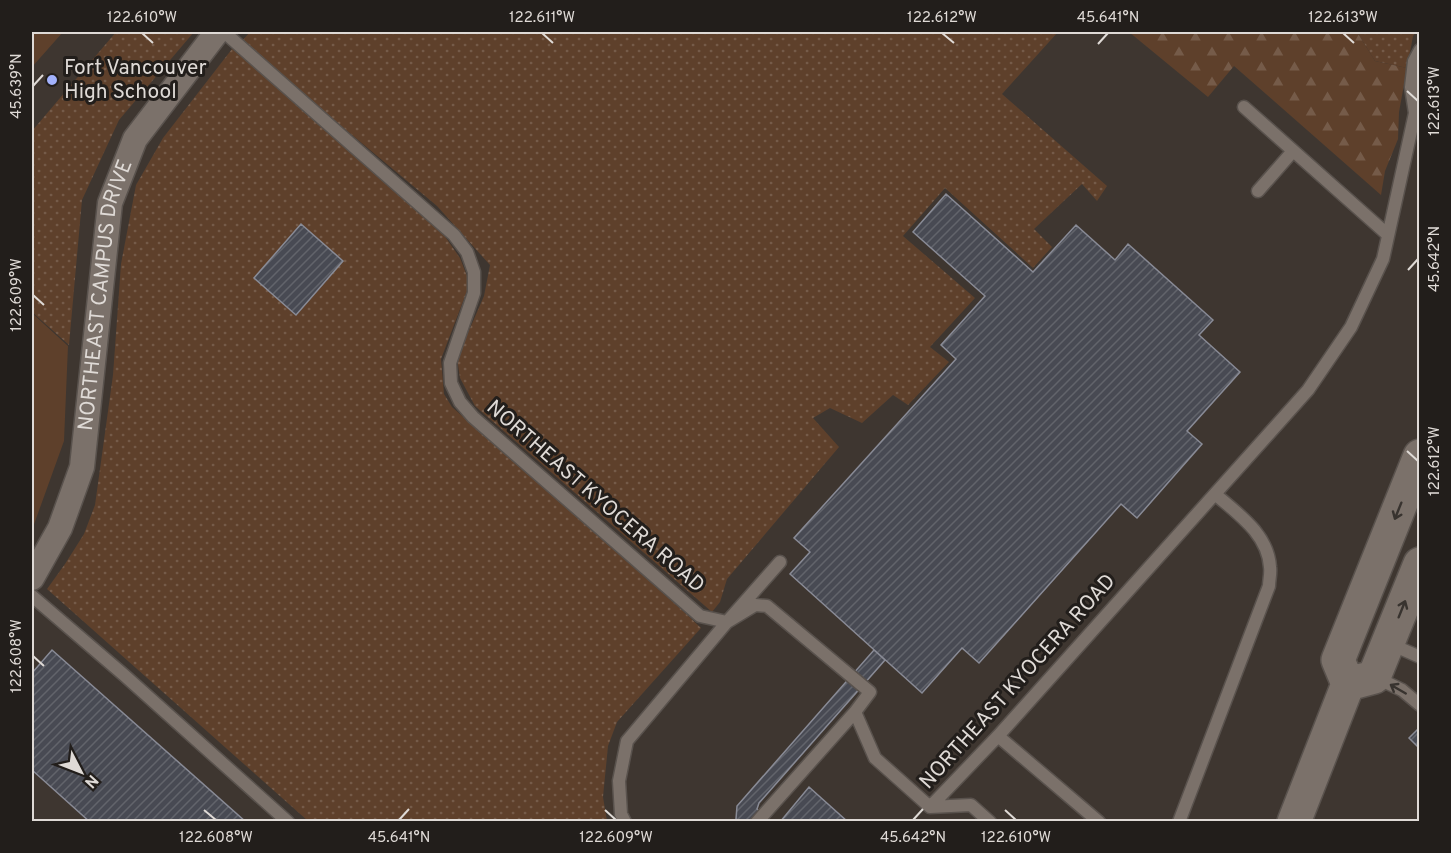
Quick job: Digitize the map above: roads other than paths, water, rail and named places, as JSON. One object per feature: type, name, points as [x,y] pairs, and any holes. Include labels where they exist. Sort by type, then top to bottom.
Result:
[{"type":"main road","points":[[1361,680],[1338,660],[1419,456]]},
{"type":"main road","points":[[1294,822],[1361,680],[1388,643],[1419,564]]},
{"type":"street","name":"NORTHEAST CAMPUS DRIVE","points":[[32,578],[60,528],[82,467],[110,203],[135,140],[217,32]]},
{"type":"lane","name":"NORTHEAST KYOCERA ROAD","points":[[224,32],[454,235],[467,252],[474,272],[474,293],[450,363],[451,383],[459,402],[473,417],[700,616],[727,622]]},
{"type":"lane","name":"NORTHEAST KYOCERA ROAD","points":[[855,712],[875,758],[930,807],[998,736],[1308,390],[1351,327],[1383,259],[1415,113],[1411,87],[1414,61],[1419,50]]},
{"type":"lane","points":[[1244,107],[1388,235]]},
{"type":"lane","points":[[1258,191],[1293,151]]},
{"type":"lane","points":[[1179,822],[1269,586],[1270,567],[1266,548],[1257,532],[1215,494]]},
{"type":"lane","points":[[625,822],[621,814],[619,781],[627,741],[780,562]]},
{"type":"lane","points":[[32,596],[288,822]]},
{"type":"lane","points":[[727,622],[755,604],[767,606],[870,692],[757,822]]},
{"type":"lane","points":[[1388,643],[1419,657]]},
{"type":"lane","points":[[1361,680],[1402,690],[1419,705]]},
{"type":"lane","points":[[998,736],[1099,822]]},
{"type":"lane","points":[[930,807],[971,806],[990,822]]},
{"type":"place","name":"Fort Vancouver High School","points":[[52,80]]}]
